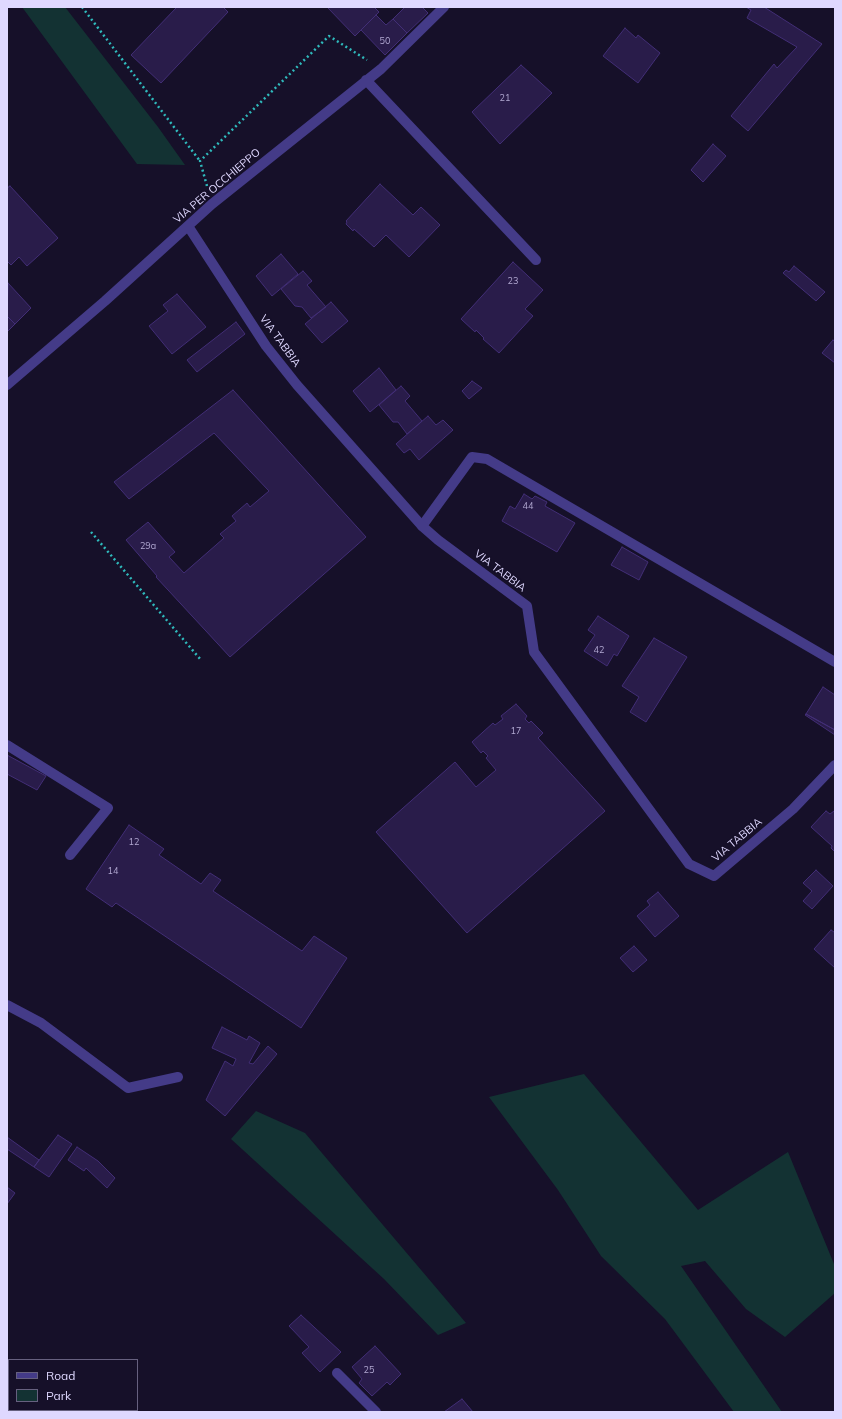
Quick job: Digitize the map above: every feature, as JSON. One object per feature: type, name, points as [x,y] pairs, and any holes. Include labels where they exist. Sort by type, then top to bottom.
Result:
[{"type":"street","name":"VIA PER OCCHIEPPO","points":[[7,385],[105,301],[212,204],[381,69],[444,7]]},
{"type":"street","points":[[366,80],[536,260]]},
{"type":"street","name":"VIA TABBIA","points":[[188,226],[266,346],[297,385],[422,526],[438,540],[527,606],[534,652],[689,864],[714,876],[793,809],[835,766]]},
{"type":"street","points":[[422,526],[472,457],[487,459],[835,662]]},
{"type":"street","points":[[7,745],[108,808],[70,855]]},
{"type":"street","points":[[7,1005],[41,1022],[128,1088],[178,1076]]},
{"type":"street","points":[[337,1373],[376,1412]]},
{"type":"path","points":[[82,7],[200,161],[212,204]]},
{"type":"path","points":[[200,161],[329,36],[381,69]]},
{"type":"path","points":[[91,532],[201,660]]},
{"type":"green space","points":[[22,7],[65,7],[158,127],[185,165],[137,164]]},
{"type":"green space","points":[[584,1074],[698,1210],[788,1152],[834,1264],[835,1293],[785,1337],[746,1309],[705,1261],[681,1266],[782,1412],[734,1412],[665,1319],[601,1256],[558,1190],[489,1097]]},
{"type":"green space","points":[[256,1111],[305,1133],[466,1323],[438,1335],[384,1279],[231,1139]]},
{"type":"building","points":[[177,7],[223,7],[228,12],[161,83],[131,55]]},
{"type":"building","points":[[327,7],[374,7],[379,12],[355,36]]},
{"type":"building","points":[[405,7],[422,7],[428,13],[407,33],[393,19]]},
{"type":"building","points":[[746,7],[764,7],[822,44],[748,131],[731,116],[774,64],[777,68],[797,47],[747,18],[751,10]]},
{"type":"building","points":[[376,15],[386,25],[393,19],[407,33],[385,55],[361,30]]},
{"type":"building","points":[[625,28],[636,38],[638,35],[660,53],[638,83],[603,56]]},
{"type":"building","points":[[521,65],[552,93],[500,144],[472,112]]},
{"type":"building","points":[[713,144],[726,156],[703,182],[691,170]]},
{"type":"building","points":[[380,184],[413,215],[421,207],[440,225],[409,257],[386,235],[374,247],[354,229],[353,231],[346,224],[346,221]]},
{"type":"building","points":[[10,186],[58,238],[27,266],[19,257],[11,265],[7,261],[7,188]]},
{"type":"building","points":[[281,254],[298,274],[272,296],[256,276]]},
{"type":"building","points":[[513,262],[543,290],[525,309],[533,316],[499,353],[483,339],[484,338],[476,330],[475,332],[461,319]]},
{"type":"building","points":[[794,266],[825,292],[816,301],[783,273],[786,270],[789,272]]},
{"type":"building","points":[[303,271],[312,281],[307,285],[326,307],[311,318],[302,307],[295,306],[281,289]]},
{"type":"building","points":[[8,283],[31,308],[15,324],[7,316]]},
{"type":"building","points":[[177,294],[206,327],[172,354],[149,326],[168,311],[163,305]]},
{"type":"building","points":[[331,302],[348,321],[322,343],[305,324]]},
{"type":"building","points":[[7,316],[15,324],[7,332]]},
{"type":"building","points":[[236,322],[245,334],[197,372],[187,360]]},
{"type":"building","points":[[833,340],[835,342],[835,363],[822,353]]},
{"type":"building","points":[[379,368],[396,390],[370,412],[353,391]]},
{"type":"building","points":[[472,381],[482,388],[469,399],[462,391]]},
{"type":"building","points":[[401,386],[410,396],[405,401],[422,421],[407,434],[398,422],[393,422],[379,405]]},
{"type":"building","points":[[233,390],[366,537],[230,657],[156,577],[157,576],[126,540],[148,522],[175,552],[169,557],[184,573],[224,538],[220,534],[236,521],[232,516],[247,503],[250,507],[269,491],[214,433],[129,499],[114,482]]},
{"type":"building","points":[[428,416],[436,425],[443,420],[453,430],[419,460],[410,449],[404,453],[396,444]]},
{"type":"building","points":[[524,494],[532,499],[535,496],[547,502],[545,506],[575,523],[557,552],[502,521],[510,506],[515,509]]},
{"type":"building","points":[[622,547],[648,562],[639,580],[611,565]]},
{"type":"building","points":[[598,616],[629,636],[617,656],[614,654],[607,666],[584,651],[595,635],[588,630]]},
{"type":"building","points":[[654,638],[687,657],[646,722],[630,712],[639,697],[622,686]]},
{"type":"building","points":[[823,687],[835,695],[835,730],[806,714]]},
{"type":"building","points":[[516,704],[527,716],[525,719],[529,723],[531,721],[543,733],[538,738],[605,811],[467,933],[376,832],[455,762],[476,787],[496,770],[486,758],[488,756],[483,751],[481,753],[472,742],[493,723],[495,725],[503,719],[501,716]]},
{"type":"building","points":[[806,714],[835,730],[835,735],[805,715]]},
{"type":"building","points":[[7,755],[46,776],[37,790],[7,774]]},
{"type":"building","points":[[826,811],[830,814],[834,811],[835,812],[835,852],[831,848],[832,846],[811,827]]},
{"type":"building","points":[[129,825],[164,849],[159,855],[201,884],[210,873],[221,880],[213,891],[302,951],[314,936],[347,958],[301,1028],[116,903],[112,907],[86,889]]},
{"type":"building","points":[[816,870],[833,886],[812,909],[803,901],[812,891],[803,883]]},
{"type":"building","points":[[658,892],[679,916],[655,937],[637,916],[650,905],[647,901]]},
{"type":"building","points":[[831,930],[834,932],[835,931],[835,968],[814,949]]},
{"type":"building","points":[[634,946],[647,960],[633,972],[620,958]]},
{"type":"building","points":[[222,1027],[247,1040],[249,1036],[260,1043],[249,1063],[253,1064],[268,1046],[277,1054],[225,1116],[206,1100],[225,1061],[233,1066],[236,1059],[212,1048]]},
{"type":"building","points":[[58,1135],[72,1144],[49,1177],[34,1167]]},
{"type":"building","points":[[7,1137],[39,1160],[34,1167],[7,1149]]},
{"type":"building","points":[[77,1147],[98,1161],[115,1178],[107,1188],[86,1168],[84,1171],[68,1160]]},
{"type":"building","points":[[7,1187],[15,1193],[7,1204]]},
{"type":"building","points":[[301,1315],[341,1352],[320,1372],[302,1353],[309,1347],[289,1326]]},
{"type":"building","points":[[375,1346],[401,1374],[390,1385],[387,1382],[372,1396],[359,1383],[362,1379],[352,1367]]},
{"type":"building","points":[[462,1399],[473,1412],[444,1412]]}]
